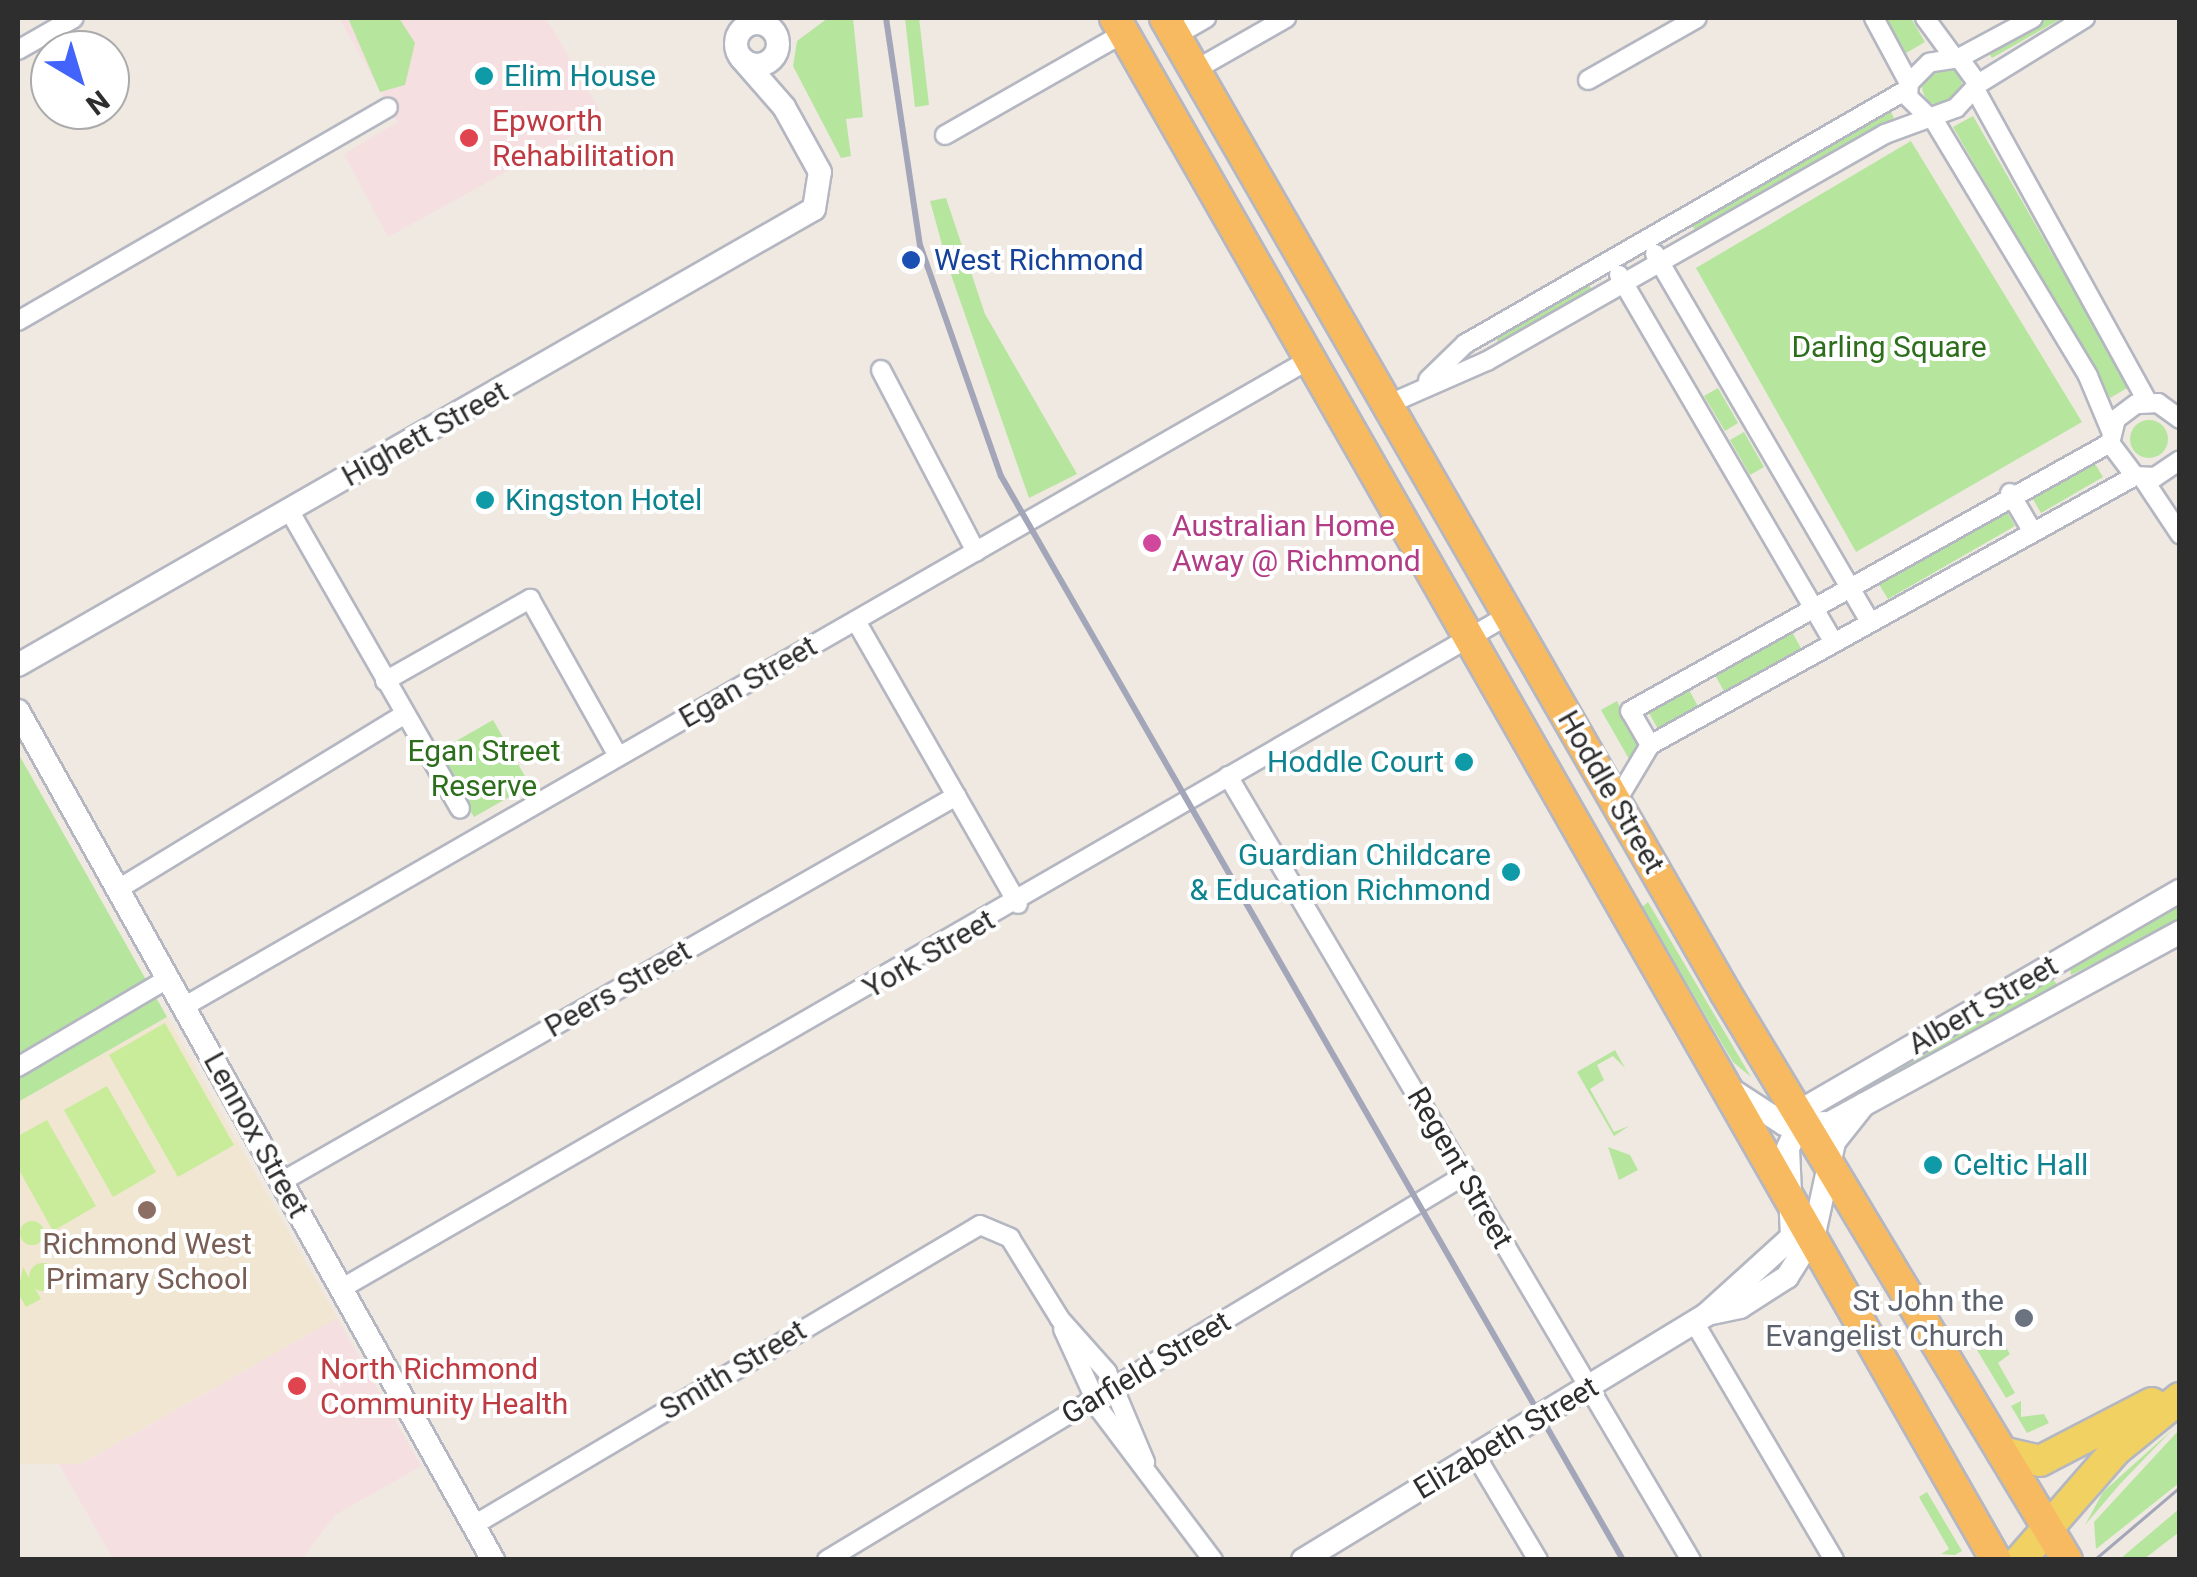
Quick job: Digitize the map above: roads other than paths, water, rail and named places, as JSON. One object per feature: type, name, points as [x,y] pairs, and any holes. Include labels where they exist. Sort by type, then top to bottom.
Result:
[{"type":"highway","name":"Hoddle Street","points":[[1120,25],[1473,635],[1996,1560]]},
{"type":"highway","name":"Hoddle Street","points":[[1170,27],[1799,1124],[2067,1560]]},
{"type":"main road","points":[[2002,1452],[2040,1461],[2180,1390]]},
{"type":"main road","points":[[2020,1560],[2117,1449],[2180,1398]]},
{"type":"street","points":[[18,50],[74,18]]},
{"type":"street","points":[[742,58],[758,65],[776,50],[792,18]]},
{"type":"street","points":[[1170,27],[1206,18]]},
{"type":"street","points":[[1195,70],[1286,18]]},
{"type":"street","points":[[1588,80],[1696,18]]},
{"type":"street","points":[[1874,18],[1908,86],[2088,376],[2111,437],[2180,534]]},
{"type":"street","points":[[1926,18],[1977,88],[2153,403],[2180,419]]},
{"type":"street","points":[[1389,404],[1428,380],[1474,339],[1956,57],[2033,18]]},
{"type":"street","points":[[1428,380],[1487,361],[1685,248],[1930,116],[2085,18]]},
{"type":"street","points":[[752,22],[768,27],[776,50],[784,107],[742,58],[736,40],[752,22]]},
{"type":"street","points":[[945,134],[1120,25]]},
{"type":"street","points":[[18,321],[388,107]]},
{"type":"street","name":"Highett Street","points":[[18,665],[806,214],[824,194],[784,107]]},
{"type":"street","points":[[1672,226],[1685,248]]},
{"type":"street","points":[[1647,240],[1869,620]]},
{"type":"street","points":[[1611,262],[1833,642]]},
{"type":"street","points":[[1474,339],[1487,361]]},
{"type":"street","name":"Egan Street","points":[[185,1006],[1312,358]]},
{"type":"street","points":[[881,370],[976,552]]},
{"type":"street","points":[[1650,746],[1630,710],[2111,437],[2125,410],[2180,394]]},
{"type":"street","points":[[1616,802],[1650,746],[2031,529],[2138,476],[2180,460]]},
{"type":"street","points":[[2010,493],[2031,529]]},
{"type":"street","points":[[289,510],[460,810]]},
{"type":"street","points":[[385,681],[530,598],[618,756]]},
{"type":"street","name":"York Street","points":[[344,1287],[1018,904],[1228,776],[1510,614]]},
{"type":"street","points":[[856,621],[1018,904]]},
{"type":"street","name":"Lennox Street","points":[[18,711],[494,1560]]},
{"type":"street","points":[[120,888],[405,714]]},
{"type":"street","name":"Regent Street","points":[[1228,776],[1691,1560]]},
{"type":"street","name":"Peers Street","points":[[281,1182],[956,796]]},
{"type":"street","name":"Albert Street","points":[[1799,1124],[2180,891]]},
{"type":"street","name":"Albert Street","points":[[1799,1124],[1864,1104],[2074,995],[2180,932]]},
{"type":"street","points":[[2056,964],[2074,995]]},
{"type":"street","points":[[18,1067],[170,978]]},
{"type":"street","points":[[1725,1082],[1799,1124],[1795,1202]]},
{"type":"street","name":"Albert Street","points":[[1828,1166],[1838,1135],[1864,1104]]},
{"type":"street","name":"Elizabeth Street","points":[[1700,1318],[1787,1277],[1814,1234],[1828,1166]]},
{"type":"street","name":"Garfield Street","points":[[827,1560],[1464,1175]]},
{"type":"street","name":"Elizabeth Street","points":[[1304,1560],[1700,1318],[1786,1248],[1795,1202]]},
{"type":"street","name":"Smith Street","points":[[474,1525],[966,1230],[994,1227],[1060,1320]]},
{"type":"street","points":[[1700,1318],[1834,1560]]},
{"type":"street","points":[[1060,1320],[1116,1386],[1145,1462]]},
{"type":"street","points":[[1060,1320],[1093,1400],[1145,1462],[1188,1533],[1212,1560]]},
{"type":"street","points":[[1476,1456],[1538,1560]]},
{"type":"street","points":[[1188,1533],[1197,1560]]},
{"type":"tram line","points":[[2094,1560],[2180,1487]]},
{"type":"railway","points":[[886,18],[920,245],[1001,476],[1623,1560]]},
{"type":"place","name":"Elim House","points":[[484,76]]},
{"type":"place","name":"Epworth Rehabilitation","points":[[469,138]]},
{"type":"place","name":"West Richmond","points":[[911,260]]},
{"type":"place","name":"Kingston Hotel","points":[[485,500]]},
{"type":"place","name":"Australian Home Away @ Richmond","points":[[1152,543]]},
{"type":"place","name":"Hoddle Court","points":[[1464,762]]},
{"type":"place","name":"Guardian Childcare & Education Richmond","points":[[1511,872]]},
{"type":"place","name":"Celtic Hall","points":[[1933,1165]]},
{"type":"place","name":"Richmond West Primary School","points":[[147,1210]]},
{"type":"place","name":"St John the Evangelist Church","points":[[2024,1318]]},
{"type":"place","name":"North Richmond Community Health","points":[[297,1386]]},
{"type":"park label","name":"Darling Square","points":[[1889,347]]},
{"type":"park label","name":"Egan Street Reserve","points":[[484,768]]}]
